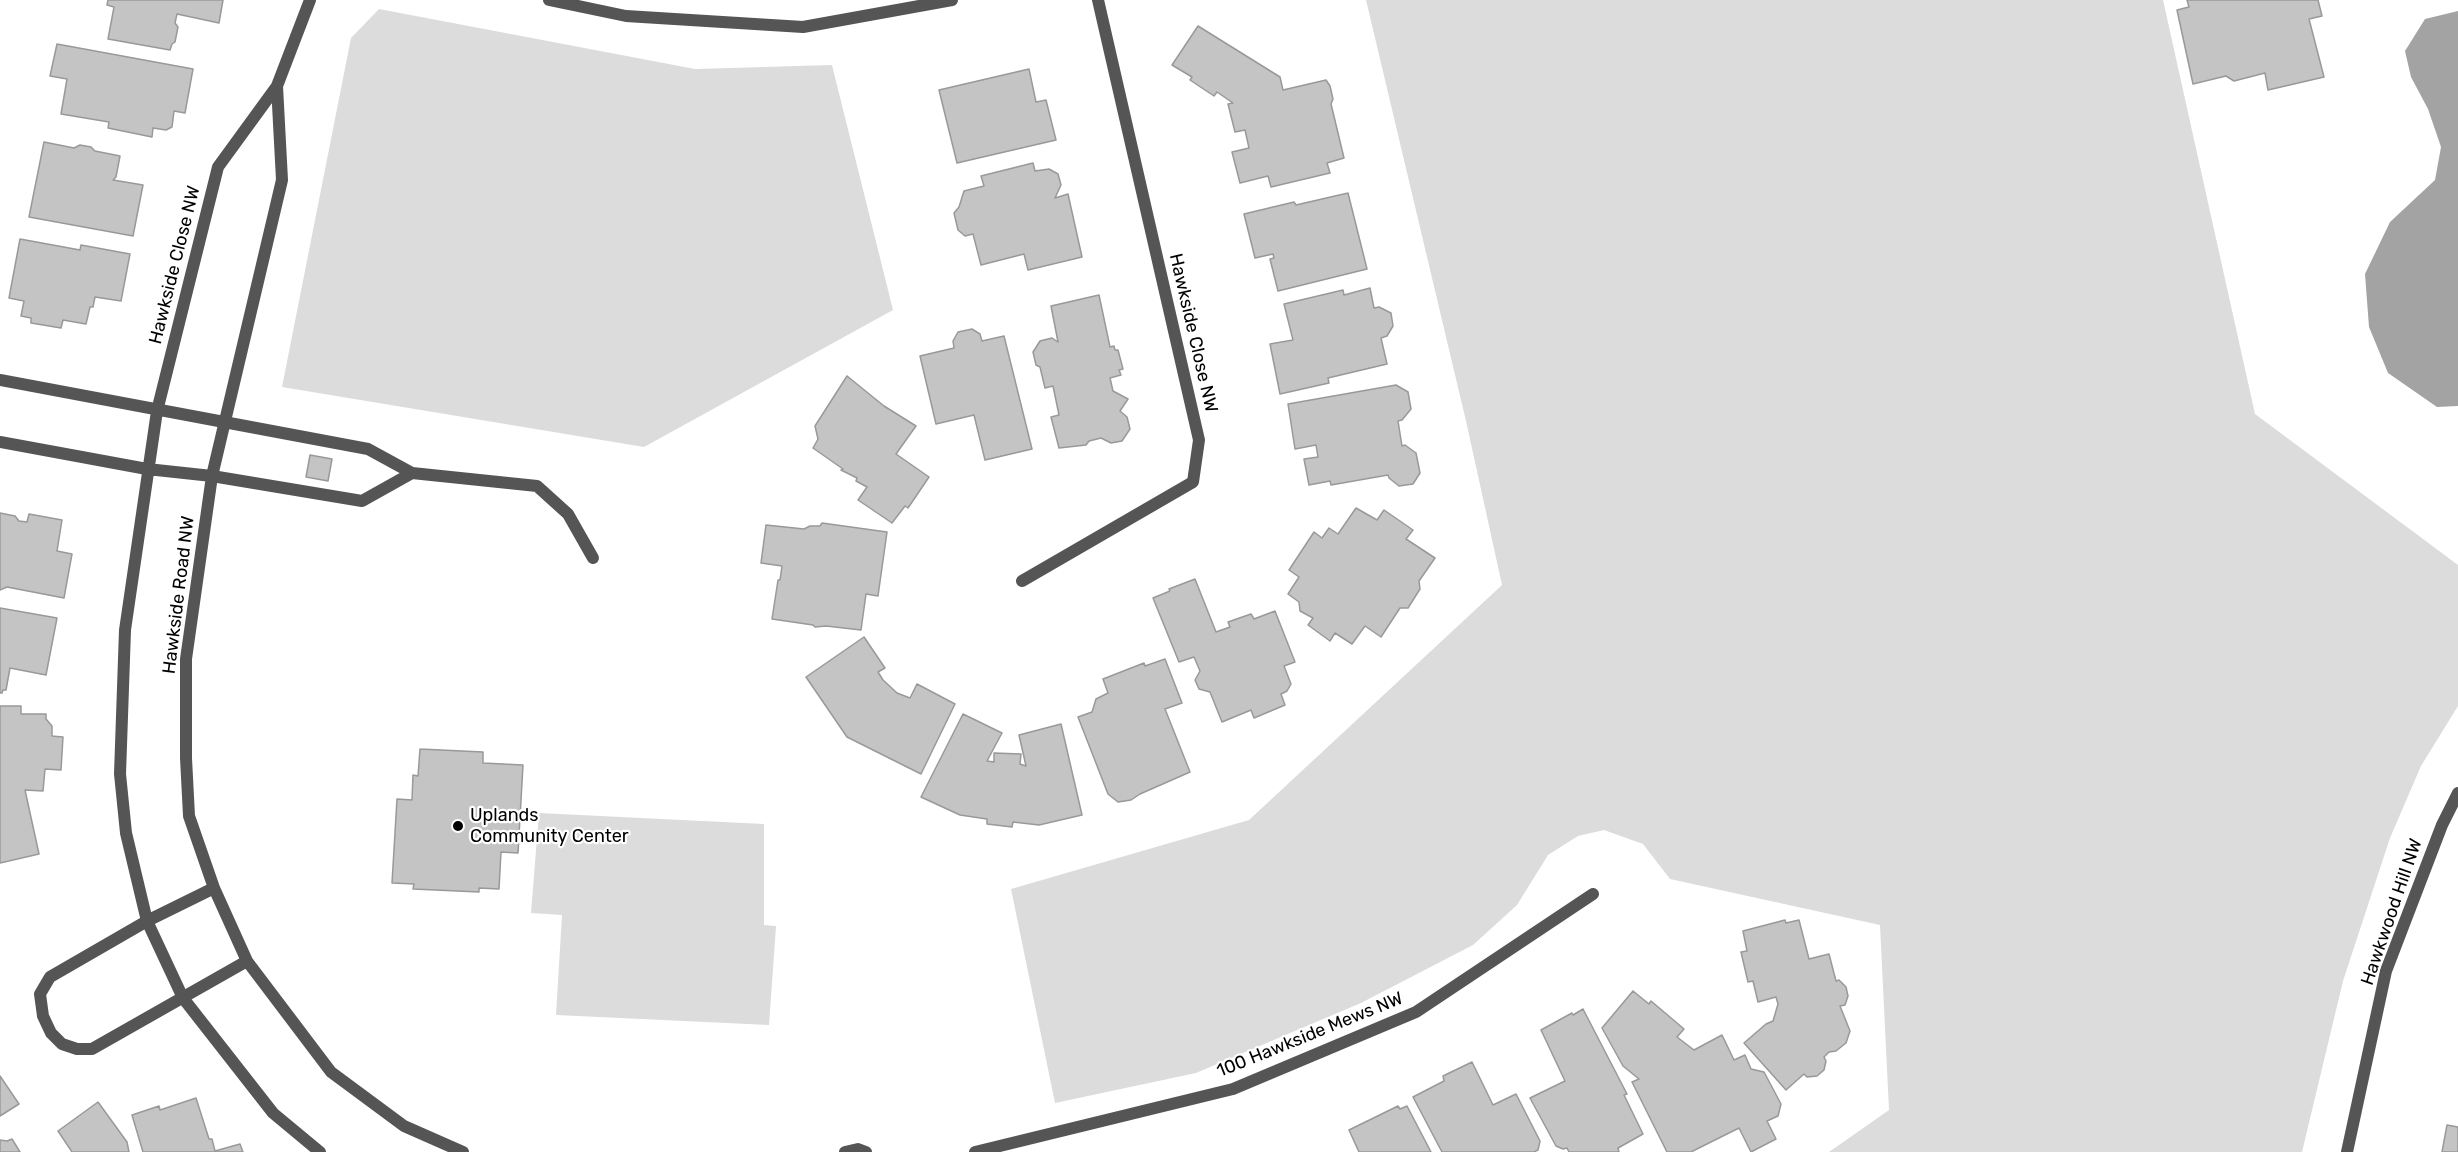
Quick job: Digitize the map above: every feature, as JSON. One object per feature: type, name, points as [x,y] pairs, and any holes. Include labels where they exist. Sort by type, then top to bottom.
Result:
[{"type":"street","name":"Hawkside Close NW","points":[[147,469],[157,411],[218,167],[277,86],[310,0]]},
{"type":"street","points":[[549,0],[626,16],[803,27],[952,0]]},
{"type":"street","name":"Hawkside Close NW","points":[[1022,581],[1193,482],[1199,440],[1098,0]]},
{"type":"street","name":"Hawkside Close NW","points":[[212,476],[282,180],[277,86]]},
{"type":"street","points":[[0,380],[368,449],[412,473],[537,486],[568,514],[593,558]]},
{"type":"street","points":[[0,442],[147,469],[212,476],[362,501],[412,473]]},
{"type":"street","points":[[147,469],[125,630],[120,774],[126,833],[147,921],[183,998],[273,1113],[320,1152]]},
{"type":"street","name":"Hawkside Road NW","points":[[212,476],[186,659],[186,758],[189,816],[214,888],[247,961],[332,1072],[404,1126],[463,1152]]},
{"type":"street","name":"Hawkwood Hill NW","points":[[2347,1152],[2386,971],[2442,825],[2458,793]]},
{"type":"street","points":[[214,888],[147,921],[50,977],[40,994],[43,1016],[51,1033],[62,1044],[77,1049],[92,1049],[247,961]]},
{"type":"street","name":"100 Hawkside Mews NW","points":[[975,1152],[1199,1098],[1244,1084],[1416,1012],[1593,894]]},
{"type":"street","points":[[845,1152],[858,1149],[866,1152]]},
{"type":"shaded area","points":[[1366,0],[2163,0],[2255,414],[2458,565],[2458,706],[2421,766],[2390,838],[2343,981],[2302,1152],[1829,1152],[1889,1110],[1880,925],[1670,879],[1643,844],[1604,830],[1578,836],[1548,855],[1517,905],[1473,945],[1361,1003],[1196,1073],[1055,1103],[1011,889],[1249,820],[1502,585],[1466,421]]},
{"type":"shaded area","points":[[379,9],[695,69],[832,65],[893,310],[644,447],[282,387],[351,38]]},
{"type":"shaded area","points":[[2458,11],[2458,406],[2437,407],[2388,373],[2369,327],[2365,274],[2390,222],[2435,180],[2441,147],[2428,109],[2411,77],[2405,51],[2425,19]]},
{"type":"shaded area","points":[[539,813],[764,824],[764,925],[776,926],[769,1025],[556,1015],[562,915],[531,913]]},
{"type":"building","points":[[108,0],[223,0],[219,23],[177,14],[175,23],[178,27],[175,42],[170,50],[108,39],[114,7],[107,5]]},
{"type":"building","points":[[2187,0],[2318,0],[2322,16],[2309,19],[2324,77],[2268,90],[2265,73],[2234,81],[2226,76],[2193,84],[2177,10],[2189,7]]},
{"type":"building","points":[[1198,26],[1280,77],[1283,90],[1326,80],[1333,99],[1331,104],[1344,158],[1327,163],[1330,173],[1271,187],[1268,176],[1240,183],[1232,152],[1249,148],[1245,130],[1235,132],[1228,104],[1233,103],[1217,92],[1214,96],[1190,80],[1192,77],[1172,65]]},
{"type":"building","points":[[57,44],[193,69],[185,113],[174,111],[172,127],[166,130],[153,128],[152,137],[108,128],[109,122],[61,114],[67,79],[50,76]]},
{"type":"building","points":[[1029,69],[1036,102],[1046,100],[1056,140],[957,163],[939,90]]},
{"type":"building","points":[[44,142],[74,148],[80,145],[91,147],[95,151],[120,156],[116,177],[113,180],[143,185],[133,236],[29,217]]},
{"type":"building","points":[[1033,163],[1035,171],[1049,169],[1058,174],[1061,185],[1055,198],[1068,194],[1082,257],[1028,270],[1024,254],[981,265],[973,234],[965,236],[958,230],[954,213],[959,207],[964,191],[984,186],[981,176]]},
{"type":"building","points":[[1348,193],[1367,269],[1278,291],[1270,259],[1274,258],[1273,254],[1255,258],[1244,214],[1294,202],[1296,205]]},
{"type":"building","points":[[20,239],[80,250],[81,245],[130,254],[121,301],[95,297],[86,324],[63,320],[61,328],[31,323],[31,318],[21,316],[24,301],[9,298]]},
{"type":"building","points":[[1370,288],[1374,308],[1379,307],[1391,313],[1393,326],[1387,336],[1381,338],[1387,364],[1328,378],[1329,383],[1280,394],[1270,344],[1293,340],[1284,304],[1343,290],[1344,295]]},
{"type":"building","points":[[1099,295],[1110,347],[1114,346],[1115,350],[1118,350],[1123,369],[1119,370],[1121,375],[1110,378],[1113,391],[1128,399],[1120,411],[1127,417],[1130,429],[1122,441],[1111,443],[1101,438],[1089,441],[1086,445],[1059,448],[1051,417],[1059,415],[1053,386],[1045,388],[1040,367],[1036,365],[1033,352],[1040,341],[1052,338],[1058,342],[1051,306]]},
{"type":"building","points":[[972,329],[980,334],[982,341],[1004,336],[1032,449],[985,460],[974,415],[936,424],[920,356],[954,348],[953,341],[958,332]]},
{"type":"building","points":[[847,376],[884,406],[916,426],[896,454],[929,477],[908,508],[905,506],[892,523],[858,500],[867,487],[813,448],[818,439],[815,426]]},
{"type":"building","points":[[1396,385],[1408,392],[1411,409],[1402,420],[1398,421],[1402,446],[1405,445],[1416,453],[1420,473],[1413,484],[1399,486],[1388,475],[1331,485],[1330,481],[1309,485],[1304,459],[1318,457],[1316,445],[1295,449],[1288,404]]},
{"type":"building","points":[[310,455],[332,459],[328,481],[306,477]]},
{"type":"building","points":[[1356,508],[1377,520],[1384,510],[1413,530],[1406,539],[1435,558],[1419,581],[1420,589],[1408,608],[1400,608],[1381,637],[1365,626],[1352,644],[1335,633],[1330,641],[1308,625],[1313,618],[1300,611],[1299,602],[1288,594],[1299,577],[1289,570],[1314,532],[1322,538],[1329,528],[1338,534]]},
{"type":"building","points":[[0,513],[15,516],[19,521],[27,522],[29,514],[62,520],[57,551],[72,554],[64,598],[7,587],[0,590]]},
{"type":"building","points":[[822,523],[887,532],[878,596],[866,594],[861,630],[815,627],[772,619],[782,566],[761,563],[766,525],[804,529],[810,526],[820,526]]},
{"type":"building","points":[[1195,579],[1216,632],[1230,627],[1228,622],[1251,614],[1254,619],[1275,611],[1295,662],[1284,666],[1291,684],[1287,691],[1281,694],[1285,705],[1254,718],[1251,710],[1222,722],[1210,692],[1199,689],[1195,680],[1200,671],[1194,657],[1179,662],[1153,598]]},
{"type":"building","points":[[0,608],[57,618],[46,675],[10,668],[6,690],[2,693],[0,693]]},
{"type":"building","points":[[864,637],[885,668],[878,672],[897,693],[910,698],[917,684],[955,704],[921,774],[847,737],[806,677]]},
{"type":"building","points":[[1165,659],[1182,703],[1165,709],[1190,772],[1131,800],[1118,802],[1108,794],[1078,717],[1092,712],[1096,699],[1108,693],[1103,679],[1144,663],[1145,666]]},
{"type":"building","points":[[0,706],[21,706],[21,714],[46,714],[46,719],[52,726],[52,736],[63,737],[61,770],[45,769],[43,791],[25,790],[39,854],[0,863]]},
{"type":"building","points":[[963,714],[1002,733],[987,761],[994,762],[994,753],[1021,754],[1020,764],[1026,766],[1019,735],[1061,724],[1082,815],[1039,825],[1013,822],[1012,827],[987,824],[987,819],[960,815],[921,797]]},
{"type":"building","name":"Uplands Community Center","points":[[420,749],[483,752],[483,763],[523,765],[518,853],[501,852],[499,889],[479,888],[479,892],[413,889],[414,884],[392,883],[397,799],[412,800],[413,775],[418,776]]},
{"type":"building","points":[[1785,920],[1786,923],[1799,920],[1809,959],[1829,954],[1836,981],[1839,980],[1846,987],[1848,996],[1845,1005],[1840,1006],[1850,1031],[1846,1043],[1824,1057],[1826,1061],[1824,1070],[1817,1076],[1807,1077],[1804,1074],[1786,1090],[1744,1043],[1766,1024],[1773,1021],[1778,1004],[1776,997],[1758,1002],[1753,981],[1748,982],[1741,952],[1747,951],[1743,931]]},
{"type":"building","points":[[1633,991],[1649,1004],[1651,1001],[1684,1029],[1677,1037],[1694,1050],[1722,1035],[1734,1060],[1745,1055],[1751,1069],[1764,1072],[1781,1104],[1778,1116],[1767,1121],[1776,1139],[1751,1152],[1739,1128],[1691,1152],[1667,1152],[1632,1082],[1639,1079],[1623,1066],[1602,1028]]},
{"type":"building","points":[[1583,1009],[1627,1094],[1624,1095],[1643,1134],[1618,1148],[1619,1152],[1569,1152],[1567,1148],[1556,1146],[1530,1098],[1565,1081],[1541,1030]]},
{"type":"building","points":[[1472,1062],[1493,1105],[1516,1094],[1540,1141],[1538,1150],[1534,1152],[1442,1152],[1413,1097],[1444,1081],[1443,1076]]},
{"type":"building","points":[[0,1076],[19,1104],[0,1116]]},
{"type":"building","points":[[196,1098],[215,1151],[240,1144],[243,1152],[143,1152],[132,1115],[159,1106],[160,1110]]},
{"type":"building","points":[[98,1102],[127,1142],[129,1152],[72,1152],[58,1131]]},
{"type":"building","points":[[1398,1106],[1400,1109],[1407,1106],[1431,1152],[1359,1152],[1349,1130]]},
{"type":"building","points":[[2447,1125],[2458,1127],[2458,1152],[2442,1152]]},
{"type":"building","points":[[12,1139],[20,1152],[0,1152],[0,1140]]},
{"type":"place","name":"Uplands Community Center","points":[[458,826]]}]
